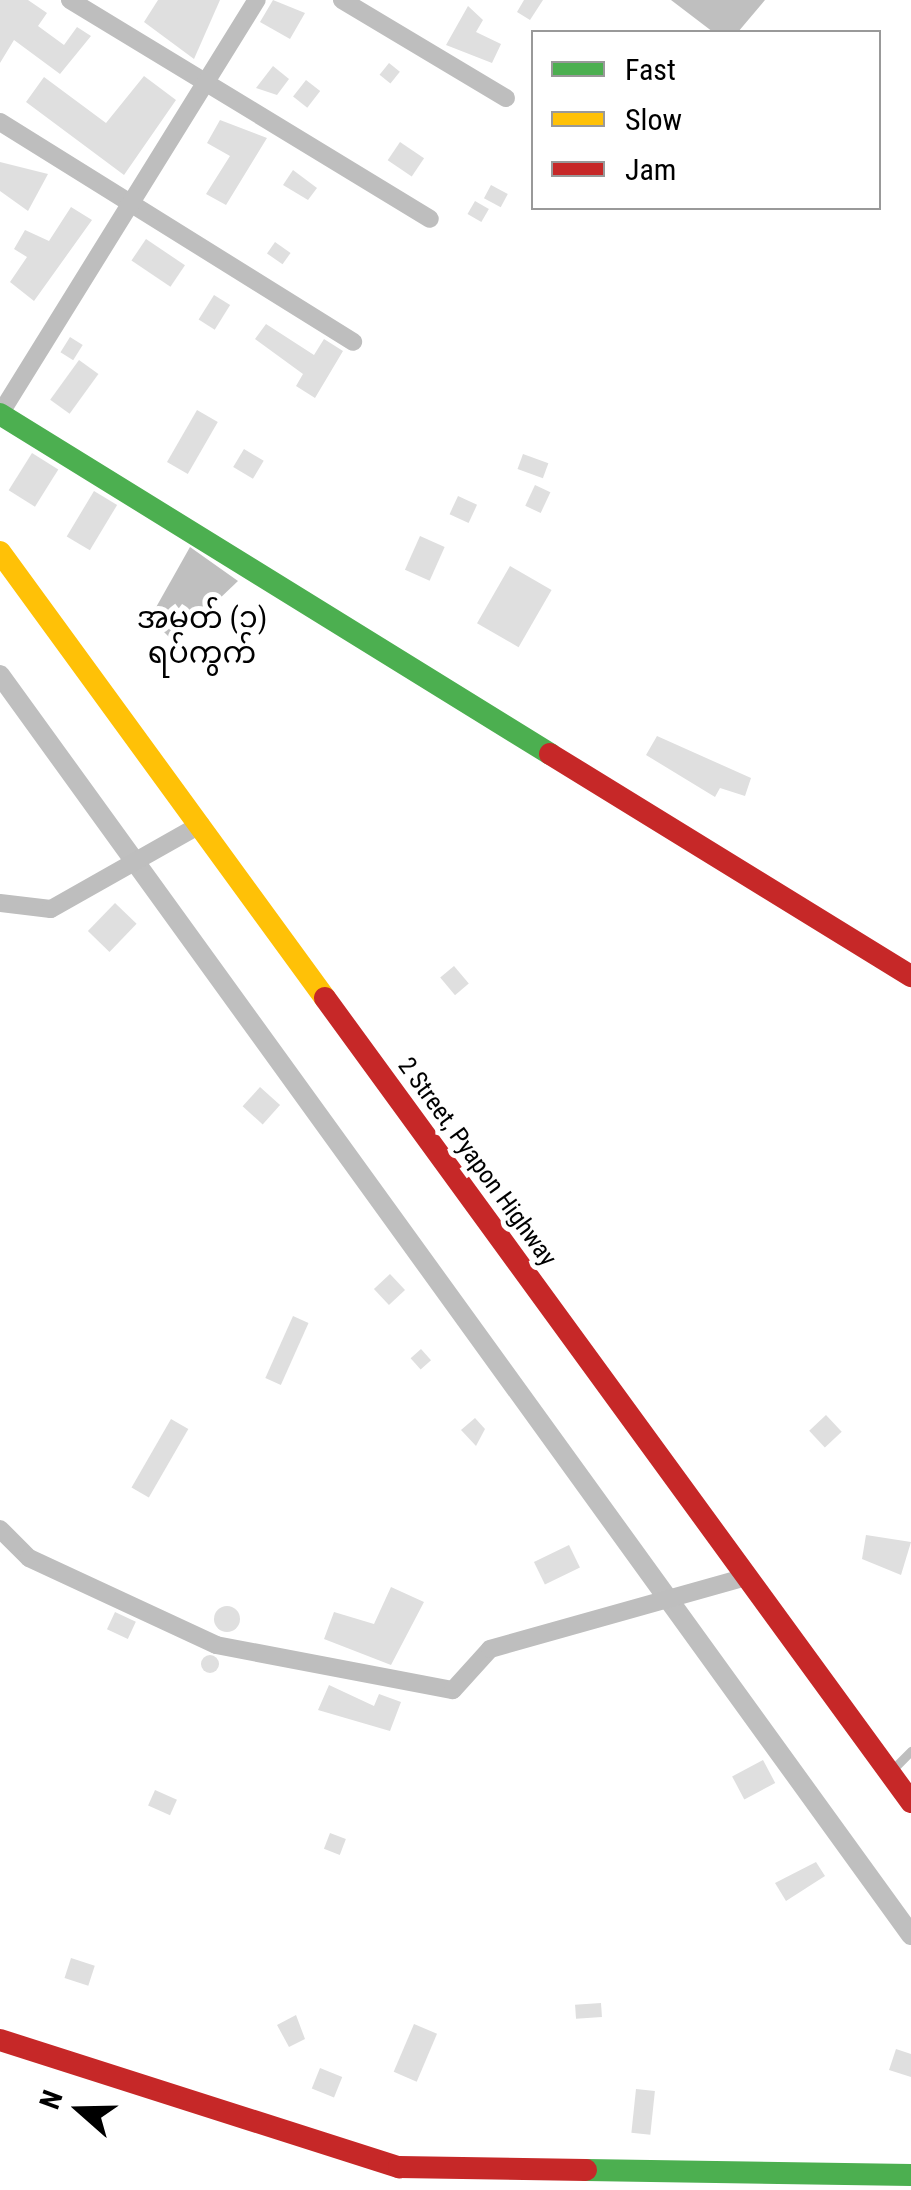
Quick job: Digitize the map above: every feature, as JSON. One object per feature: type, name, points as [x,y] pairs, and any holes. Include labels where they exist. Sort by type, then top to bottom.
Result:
[{"type":"street","points":[[70,0],[430,219]]},
{"type":"street","points":[[257,0],[0,414],[911,976]]},
{"type":"street","points":[[342,0],[506,98]]},
{"type":"street","points":[[0,122],[353,342]]},
{"type":"street","name":"2 Street, Pyapon Highway","points":[[0,552],[742,1578],[911,1802]]},
{"type":"street","points":[[0,903],[52,908],[200,824]]},
{"type":"street","points":[[0,1529],[30,1558],[216,1645],[400,1684],[453,1690],[490,1649],[742,1578]]},
{"type":"street","points":[[0,2040],[399,2167],[911,2175]]},
{"type":"lane","points":[[889,1772],[911,1751]]},
{"type":"shaded area","points":[[671,0],[765,0],[740,30],[710,30]]},
{"type":"shaded area","points":[[190,547],[238,581],[174,642],[150,618]]},
{"type":"building","points":[[0,0],[28,0],[47,13],[38,26],[64,45],[77,27],[91,36],[60,74],[14,40],[0,63]]},
{"type":"building","points":[[158,0],[220,0],[194,59],[144,22]]},
{"type":"building","points":[[273,0],[305,13],[290,39],[260,22]]},
{"type":"building","points":[[524,0],[543,0],[530,20],[517,12]]},
{"type":"building","points":[[468,6],[483,20],[476,32],[501,44],[492,63],[446,45]]},
{"type":"building","points":[[389,63],[400,72],[390,83],[380,75]]},
{"type":"building","points":[[273,66],[289,79],[277,95],[256,88]]},
{"type":"building","points":[[144,76],[176,100],[124,175],[26,102],[44,77],[106,123]]},
{"type":"building","points":[[306,80],[320,91],[307,108],[293,97]]},
{"type":"building","points":[[220,120],[267,138],[226,205],[206,194],[230,156],[207,143]]},
{"type":"building","points":[[400,142],[424,158],[412,176],[388,160]]},
{"type":"building","points":[[0,162],[48,174],[28,211],[0,191]]},
{"type":"building","points":[[293,170],[317,188],[308,200],[283,185]]},
{"type":"building","points":[[491,185],[508,194],[501,207],[484,198]]},
{"type":"building","points":[[475,201],[489,209],[481,222],[468,214]]},
{"type":"building","points":[[71,207],[92,220],[34,301],[10,282],[27,257],[14,249],[25,230],[49,241]]},
{"type":"building","points":[[146,239],[185,265],[170,287],[131,261]]},
{"type":"building","points":[[275,242],[291,253],[283,264],[267,253]]},
{"type":"building","points":[[214,295],[230,305],[215,330],[199,320]]},
{"type":"building","points":[[266,324],[314,355],[324,339],[343,351],[315,398],[296,386],[303,374],[255,339]]},
{"type":"building","points":[[70,337],[83,345],[73,360],[60,352]]},
{"type":"building","points":[[79,360],[98,374],[70,414],[50,400]]},
{"type":"building","points":[[197,410],[218,422],[188,474],[167,462]]},
{"type":"building","points":[[244,449],[264,461],[253,479],[233,467]]},
{"type":"building","points":[[32,453],[58,469],[35,507],[9,490]]},
{"type":"building","points":[[523,454],[548,463],[543,478],[518,469]]},
{"type":"building","points":[[535,485],[550,492],[541,513],[525,506]]},
{"type":"building","points":[[94,491],[117,505],[90,550],[67,536]]},
{"type":"building","points":[[458,496],[477,505],[469,523],[450,514]]},
{"type":"building","points":[[420,536],[445,547],[430,581],[405,570]]},
{"type":"building","points":[[510,566],[552,590],[519,647],[477,623]]},
{"type":"building","points":[[657,736],[751,778],[745,796],[720,788],[715,797],[646,755]]},
{"type":"building","points":[[115,903],[137,924],[109,952],[88,931]]},
{"type":"building","points":[[454,966],[469,984],[455,995],[440,978]]},
{"type":"building","points":[[260,1087],[280,1105],[263,1124],[243,1106]]},
{"type":"building","points":[[390,1274],[405,1290],[389,1305],[374,1289]]},
{"type":"building","points":[[293,1316],[309,1323],[281,1385],[265,1378]]},
{"type":"building","points":[[421,1349],[431,1360],[421,1370],[411,1358]]},
{"type":"building","points":[[826,1415],[842,1432],[825,1448],[809,1431]]},
{"type":"building","points":[[475,1418],[485,1429],[476,1446],[461,1430]]},
{"type":"building","points":[[171,1419],[188,1429],[149,1497],[132,1487]]},
{"type":"building","points":[[866,1535],[911,1542],[901,1575],[862,1559]]},
{"type":"building","points":[[569,1545],[580,1567],[545,1585],[534,1562]]},
{"type":"building","points":[[391,1587],[424,1602],[391,1665],[324,1639],[334,1612],[374,1624]]},
{"type":"building","points":[[227,1606],[236,1610],[240,1619],[236,1628],[227,1632],[218,1628],[214,1619],[218,1610]]},
{"type":"building","points":[[115,1612],[136,1622],[128,1639],[107,1629]]},
{"type":"building","points":[[210,1655],[219,1664],[210,1673],[201,1664]]},
{"type":"building","points":[[329,1685],[374,1706],[379,1694],[401,1702],[390,1731],[318,1710]]},
{"type":"building","points":[[763,1760],[775,1783],[744,1799],[732,1776]]},
{"type":"building","points":[[155,1790],[177,1800],[170,1815],[148,1806]]},
{"type":"building","points":[[330,1833],[346,1839],[340,1855],[324,1849]]},
{"type":"building","points":[[816,1862],[825,1876],[786,1901],[775,1883]]},
{"type":"building","points":[[71,1958],[95,1966],[88,1986],[65,1978]]},
{"type":"building","points":[[601,2003],[602,2017],[576,2019],[575,2005]]},
{"type":"building","points":[[296,2015],[305,2039],[289,2047],[277,2025]]},
{"type":"building","points":[[414,2024],[437,2034],[417,2082],[394,2072]]},
{"type":"building","points":[[896,2049],[911,2054],[911,2077],[889,2070]]},
{"type":"building","points":[[320,2068],[342,2077],[334,2097],[312,2088]]},
{"type":"building","points":[[636,2089],[655,2091],[650,2135],[631,2133]]},
{"type":"waterway","points":[[0,675],[911,1935]]},
{"type":"traffic: fast","points":[[0,414],[550,754]]},
{"type":"traffic: fast","points":[[586,2170],[911,2175]]},
{"type":"traffic: slow","points":[[0,552],[325,998]]},
{"type":"traffic: jam","points":[[550,754],[911,976]]},
{"type":"traffic: jam","points":[[325,998],[911,1802]]},
{"type":"traffic: jam","points":[[0,2040],[399,2167],[586,2170]]},
{"type":"district","name":"အမှတ် (၁) ရပ်ကွက်","points":[[202,635]]}]
